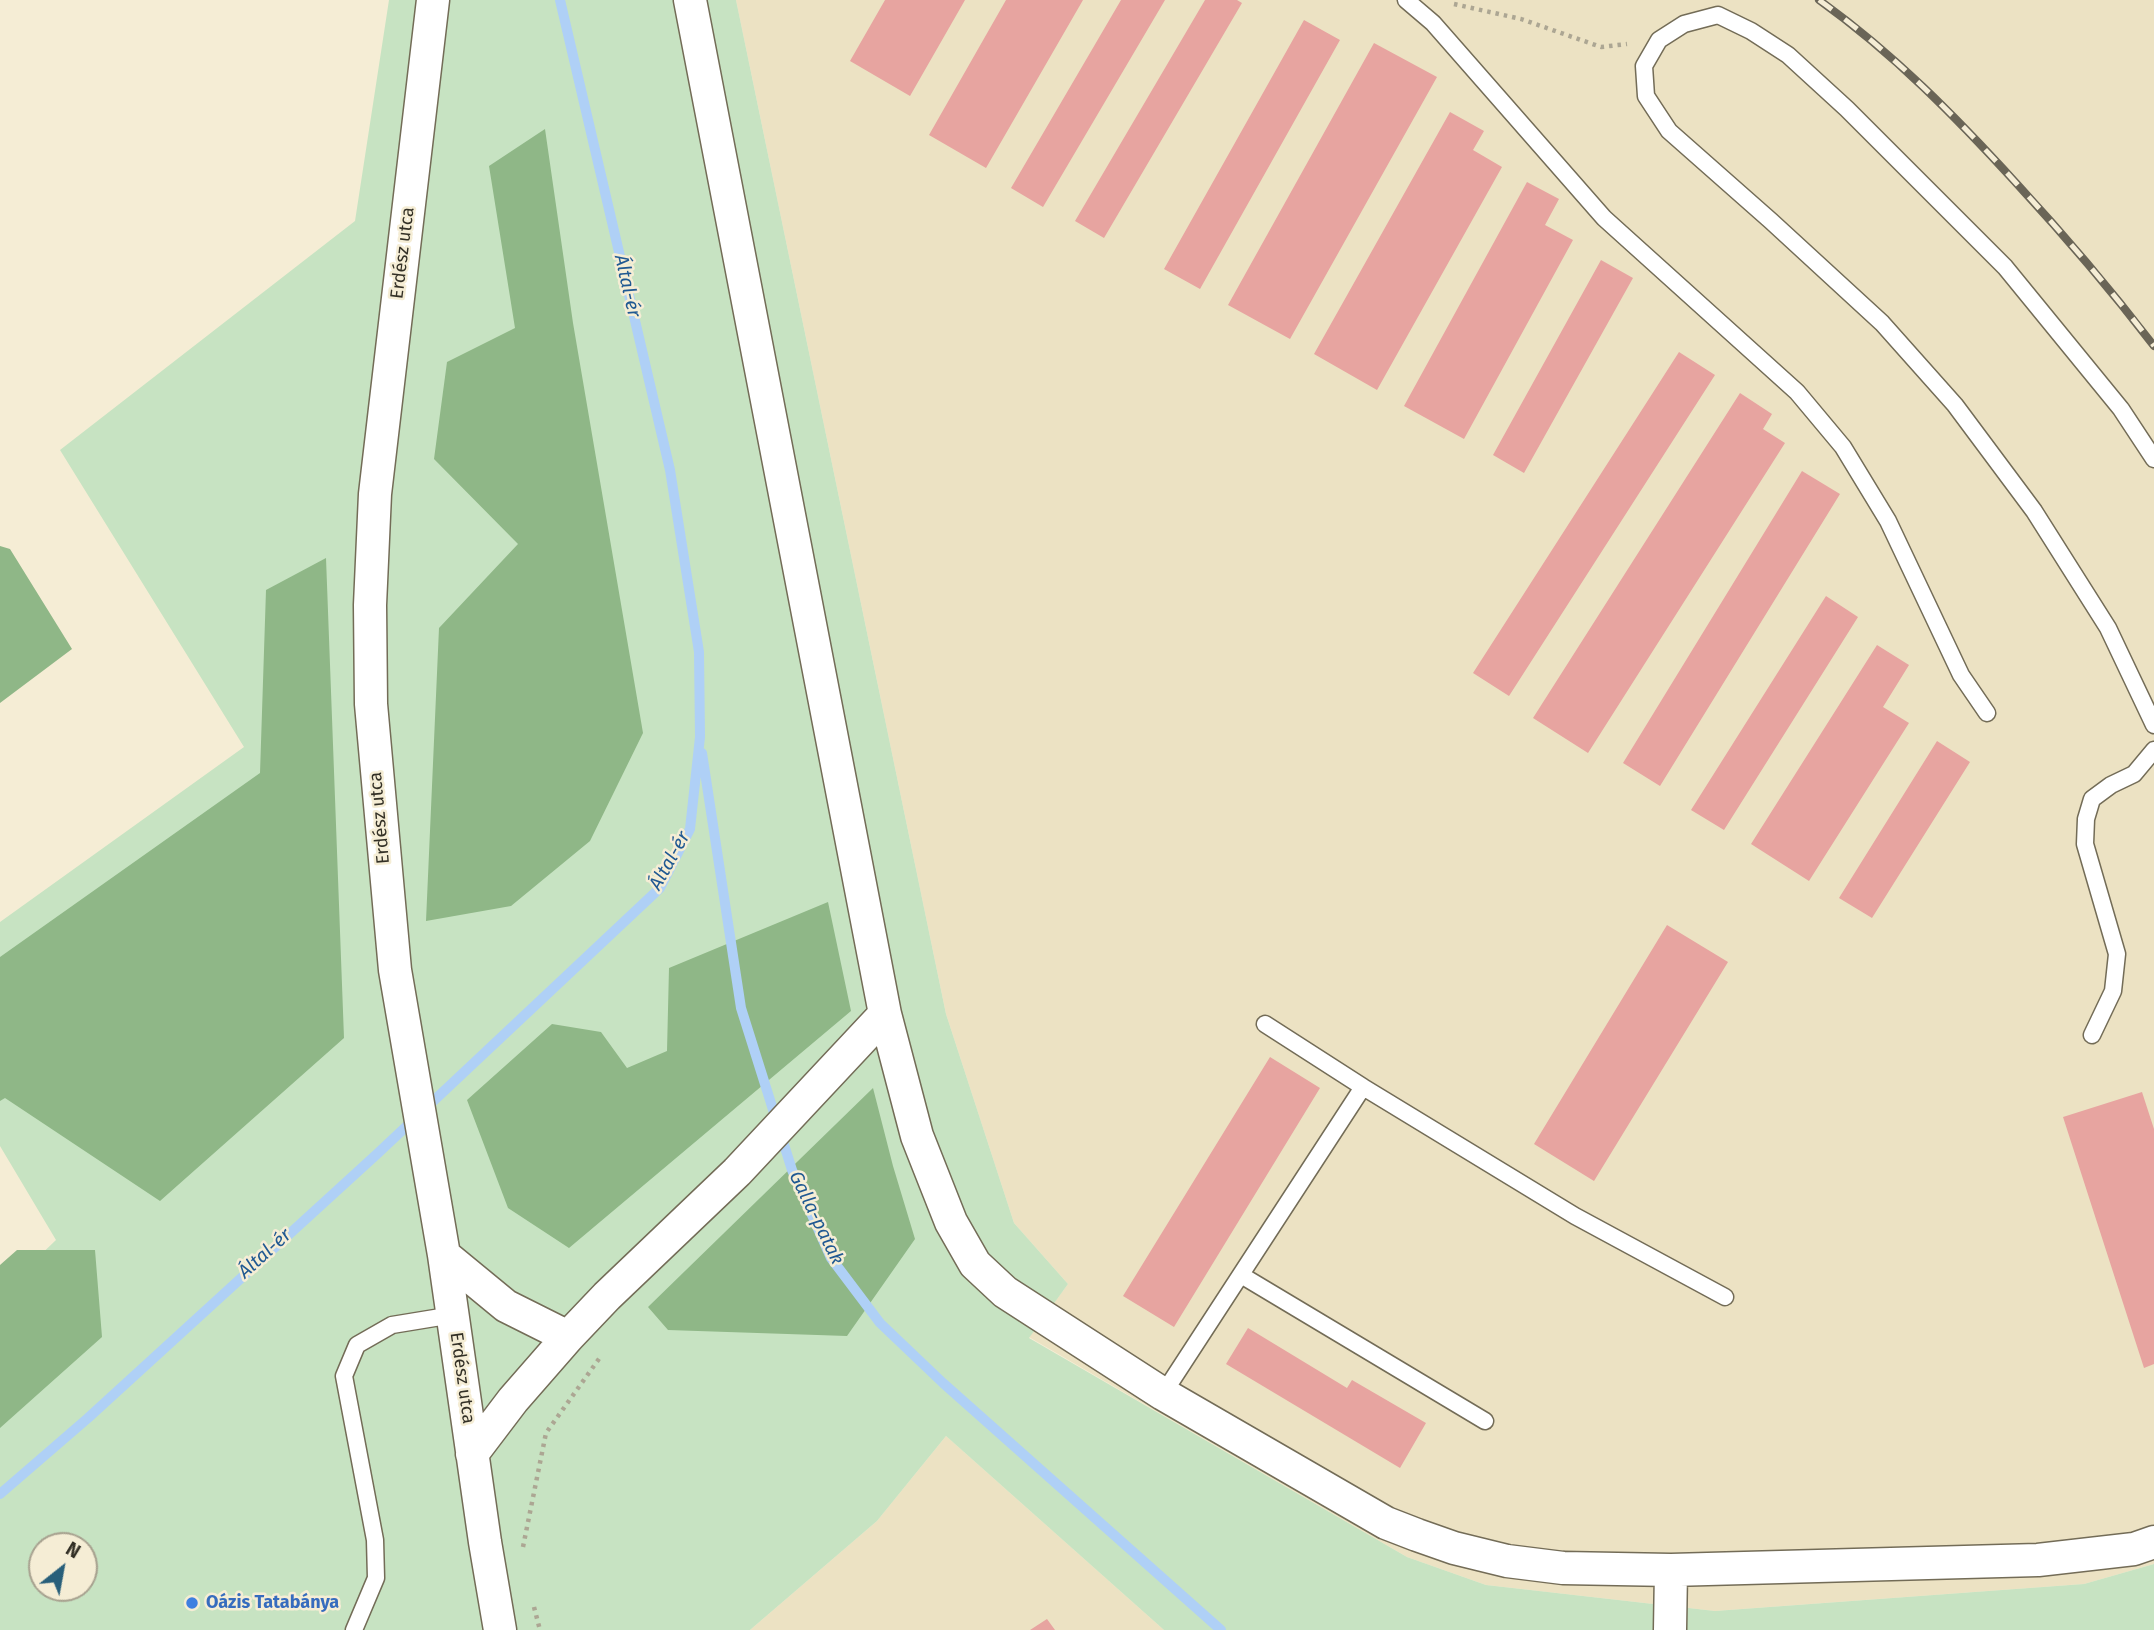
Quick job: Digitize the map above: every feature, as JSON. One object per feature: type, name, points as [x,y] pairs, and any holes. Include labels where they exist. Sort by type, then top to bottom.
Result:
[{"type":"street","name":"Erdész utca","points":[[433,0],[375,494],[370,605],[371,704],[395,970],[444,1255],[500,1630]]},
{"type":"street","points":[[690,0],[885,1014],[917,1136],[951,1222],[975,1264],[1004,1292],[1163,1394],[1386,1523],[1454,1548],[1507,1560],[1563,1567],[1671,1570],[2038,1560],[2134,1549],[2154,1542]]},
{"type":"street","points":[[472,1454],[513,1400],[568,1337],[737,1172],[885,1014]]},
{"type":"street","points":[[444,1255],[506,1306],[568,1337]]},
{"type":"street","points":[[1670,1630],[1671,1570]]},
{"type":"lane","points":[[1406,0],[1433,23],[1604,218],[1797,392],[1819,416],[1843,447],[1888,521],[1961,675],[1987,713]]},
{"type":"lane","points":[[2154,458],[2121,409],[2005,267],[1847,109],[1788,55],[1751,31],[1718,15],[1684,24],[1659,40],[1644,66],[1646,96],[1670,131],[1882,323],[1955,405],[2034,511],[2108,628],[2152,722],[2154,740]]},
{"type":"lane","points":[[2092,1035],[2113,992],[2117,954],[2085,844],[2086,819],[2092,799],[2134,774],[2154,750]]},
{"type":"lane","points":[[1265,1024],[1575,1216],[1725,1297]]},
{"type":"lane","points":[[1163,1394],[1363,1087]]},
{"type":"lane","points":[[1241,1275],[1485,1422]]},
{"type":"lane","points":[[354,1630],[376,1578],[376,1553],[344,1376],[357,1345],[392,1325],[453,1315]]},
{"type":"path","points":[[1443,2],[1521,19],[1601,47],[1659,40]]},
{"type":"path","points":[[521,1554],[546,1433],[605,1352]]},
{"type":"path","points":[[534,1605],[540,1630]]},
{"type":"shaded area","points":[[736,0],[2154,0],[2154,1564],[2084,1584],[1715,1611],[1486,1585],[1407,1557],[1029,1337],[1068,1284],[1014,1223],[946,1014]]},
{"type":"shaded area","points":[[946,1436],[1164,1630],[750,1630],[877,1521]]},
{"type":"green space","points":[[389,0],[736,0],[946,1014],[1014,1223],[1068,1284],[1029,1338],[1407,1557],[1486,1585],[1715,1611],[2084,1584],[2154,1564],[2154,1630],[1164,1630],[946,1436],[877,1521],[750,1630],[0,1630],[0,1294],[56,1240],[0,1146],[0,922],[244,747],[60,450],[355,221]]},
{"type":"green space","points":[[545,129],[573,323],[643,733],[590,841],[511,906],[426,921],[439,628],[518,544],[434,459],[447,362],[515,328],[489,166]]},
{"type":"green space","points":[[0,546],[10,549],[72,649],[0,703]]},
{"type":"green space","points":[[326,558],[344,1038],[160,1201],[5,1098],[0,1101],[0,957],[260,773],[266,590]]},
{"type":"green space","points":[[828,902],[851,1011],[569,1248],[508,1208],[467,1100],[552,1024],[601,1032],[627,1068],[667,1051],[669,968]]},
{"type":"green space","points":[[873,1088],[915,1239],[847,1336],[668,1330],[648,1307]]},
{"type":"green space","points":[[17,1250],[95,1250],[102,1337],[0,1428],[0,1265]]},
{"type":"building","points":[[885,0],[965,0],[910,96],[850,61]]},
{"type":"building","points":[[1006,0],[1083,0],[986,168],[929,135]]},
{"type":"building","points":[[1121,0],[1165,0],[1043,207],[1011,188]]},
{"type":"building","points":[[1205,0],[1237,0],[1242,3],[1104,238],[1075,221]]},
{"type":"building","points":[[1304,20],[1340,40],[1200,289],[1164,269]]},
{"type":"building","points":[[1374,43],[1437,77],[1290,339],[1228,305]]},
{"type":"building","points":[[1450,112],[1484,131],[1473,150],[1502,167],[1377,390],[1314,354]]},
{"type":"building","points":[[1527,182],[1559,199],[1545,225],[1573,240],[1464,439],[1404,406]]},
{"type":"building","points":[[1601,260],[1633,278],[1524,473],[1493,455]]},
{"type":"building","points":[[1679,352],[1715,375],[1509,696],[1473,673]]},
{"type":"building","points":[[1740,393],[1772,414],[1763,429],[1785,443],[1588,753],[1533,718]]},
{"type":"building","points":[[1802,471],[1840,494],[1660,786],[1623,763]]},
{"type":"building","points":[[1826,596],[1858,617],[1724,830],[1691,810]]},
{"type":"building","points":[[1877,645],[1909,665],[1883,707],[1909,723],[1809,881],[1751,844]]},
{"type":"building","points":[[1937,741],[1970,762],[1872,918],[1839,898]]},
{"type":"building","points":[[1667,925],[1728,962],[1594,1181],[1534,1144]]},
{"type":"building","points":[[1270,1057],[1320,1088],[1174,1327],[1123,1296]]},
{"type":"building","points":[[2142,1092],[2154,1129],[2154,1364],[2144,1368],[2063,1117]]},
{"type":"building","points":[[1248,1328],[1347,1388],[1352,1380],[1426,1423],[1400,1468],[1226,1364]]},
{"type":"building","points":[[1047,1619],[1055,1630],[1030,1630]]},
{"type":"waterway","name":"Által-ér","points":[[0,1494],[88,1418],[377,1154],[660,888],[690,829],[700,737],[699,652],[670,470],[560,0]]},
{"type":"waterway","name":"Galla-patak","points":[[702,753],[741,1008],[792,1170],[831,1258],[880,1323],[943,1383],[1221,1630]]},
{"type":"railway","points":[[1819,0],[1898,64],[1971,134],[2070,243],[2154,346]]},
{"type":"place","name":"Oázis Tatabánya","points":[[192,1603]]}]
